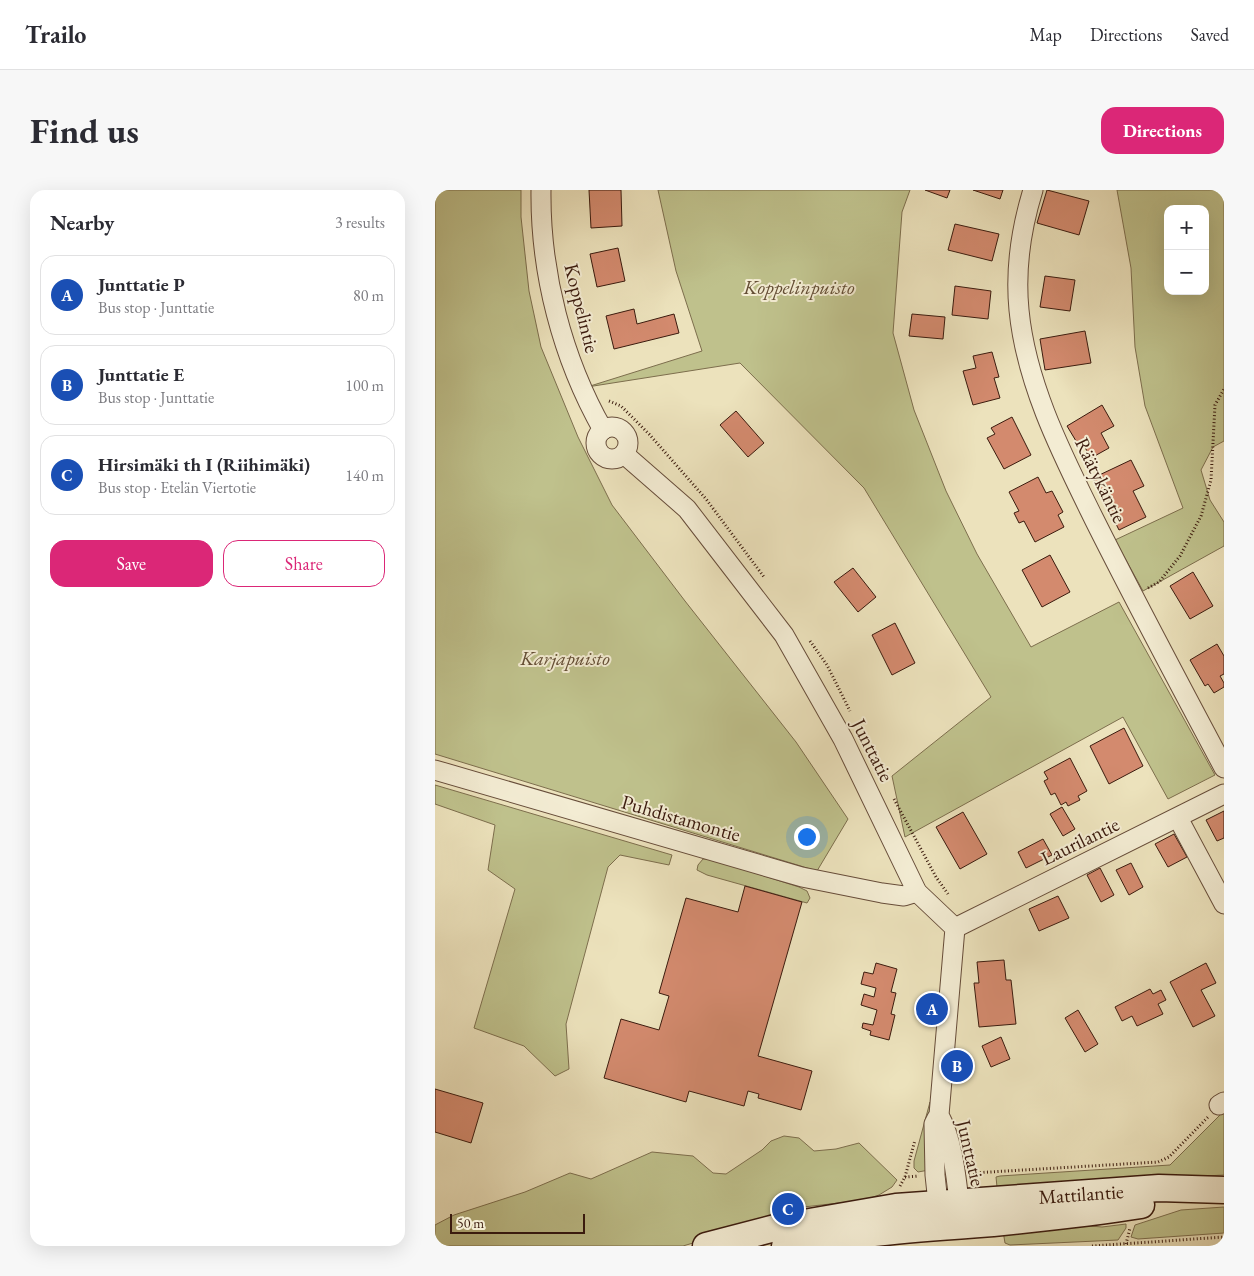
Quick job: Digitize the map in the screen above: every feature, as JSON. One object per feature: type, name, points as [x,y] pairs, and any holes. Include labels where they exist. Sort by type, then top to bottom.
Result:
[{"type":"street","name":"Koppelintie","points":[[541,190],[547,265],[553,299],[573,366],[587,401],[603,430],[607,427],[618,428],[625,435],[627,444],[623,454]]},
{"type":"street","name":"Räätykäntie","points":[[1033,190],[1024,224],[1017,276],[1023,338],[1041,402],[1056,441],[1224,768]]},
{"type":"street","name":"Junttatie","points":[[623,454],[687,509],[784,635],[843,738],[917,892],[955,928],[939,1115],[934,1124],[935,1175],[950,1225]]},
{"type":"street","name":"Puhdistamontie","points":[[435,770],[802,876],[882,893],[904,896],[917,892]]},
{"type":"street","name":"Laurilantie","points":[[955,928],[1224,794]]},
{"type":"street","points":[[1178,818],[1224,904]]},
{"type":"street","name":"Junttatie","points":[[939,1115],[944,1124],[955,1174],[950,1225]]},
{"type":"street","name":"Mattilantie","points":[[950,1225],[1159,1188],[1224,1190]]},
{"type":"street","points":[[706,1246],[775,1228],[896,1207],[950,1225]]},
{"type":"street","points":[[785,1246],[819,1240],[950,1225]]},
{"type":"path","points":[[1134,596],[1159,582],[1180,556],[1201,516],[1211,480],[1215,405],[1224,390]]},
{"type":"path","points":[[955,1174],[1158,1162],[1169,1158],[1221,1104]]},
{"type":"path","points":[[896,1207],[894,1196],[905,1177],[916,1137]]},
{"type":"path","points":[[905,1177],[935,1175]]},
{"type":"path","points":[[1126,1244],[1130,1225]]},
{"type":"path","points":[[1092,1246],[1224,1237]]},
{"type":"green space","name":"Karjapuisto","points":[[435,190],[521,190],[521,217],[529,291],[541,347],[578,437],[612,505],[796,742],[848,819],[817,871],[435,754]]},
{"type":"green space","name":"Koppelinpuisto","points":[[658,190],[910,190],[902,212],[893,333],[914,410],[946,491],[977,554],[1031,647],[1119,602],[1215,775],[1168,799],[1123,717],[905,837],[892,776],[991,697],[864,488],[740,363],[587,387],[702,351],[676,271]]},
{"type":"green space","points":[[1117,190],[1224,190],[1224,441],[1213,447],[1201,470],[1210,500],[1224,522],[1224,546],[1143,591],[1115,540],[1183,508],[1145,406],[1135,347],[1131,268]]},
{"type":"green space","points":[[435,785],[672,855],[669,865],[620,855],[608,867],[566,1024],[569,1069],[555,1076],[524,1046],[474,1028],[515,889],[488,870],[495,825],[435,804]]},
{"type":"green space","points":[[703,859],[711,859],[799,887],[807,891],[810,898],[807,903],[707,875],[697,870],[698,865]]},
{"type":"green space","points":[[930,1102],[929,1170],[918,1172],[914,1168],[914,1161]]},
{"type":"green space","points":[[1224,1111],[1224,1175],[997,1187],[996,1177],[1000,1176],[1170,1165]]},
{"type":"green space","points":[[784,1136],[799,1138],[814,1151],[836,1149],[859,1143],[897,1180],[892,1187],[879,1195],[865,1200],[786,1209],[753,1225],[683,1246],[435,1246],[435,1225],[454,1215],[525,1192],[570,1173],[591,1179],[652,1152],[693,1156],[713,1173],[726,1174],[762,1150],[771,1141]]},
{"type":"green space","points":[[1224,1207],[1224,1233],[1138,1239],[1131,1237],[1135,1225],[1181,1210]]},
{"type":"green space","points":[[1056,1223],[1102,1227],[1126,1224],[1126,1228],[1118,1240],[1010,1245],[1005,1243],[1003,1231]]},
{"type":"building","points":[[589,190],[621,190],[622,226],[591,228]]},
{"type":"building","points":[[925,190],[950,190],[947,198]]},
{"type":"building","points":[[973,190],[1003,190],[1000,199]]},
{"type":"building","points":[[1047,190],[1089,201],[1079,235],[1037,223]]},
{"type":"building","points":[[955,224],[999,234],[992,261],[948,250]]},
{"type":"building","points":[[618,248],[625,281],[597,287],[590,254]]},
{"type":"building","points":[[1045,276],[1075,280],[1070,311],[1040,307]]},
{"type":"building","points":[[955,286],[991,291],[988,319],[952,315]]},
{"type":"building","points":[[634,309],[637,324],[674,314],[679,333],[614,349],[606,316]]},
{"type":"building","points":[[912,314],[945,317],[943,339],[909,336]]},
{"type":"building","points":[[1085,331],[1091,363],[1045,370],[1040,339]]},
{"type":"building","points":[[992,352],[999,377],[994,378],[1000,398],[973,405],[963,371],[976,368],[973,356]]},
{"type":"building","points":[[1102,405],[1114,426],[1101,433],[1109,448],[1091,458],[1083,444],[1079,446],[1067,426]]},
{"type":"building","points":[[736,411],[764,443],[748,457],[720,425]]},
{"type":"building","points":[[1012,417],[1031,455],[1004,469],[987,438],[995,434],[991,428]]},
{"type":"building","points":[[1131,460],[1144,486],[1133,491],[1146,517],[1119,530],[1093,478]]},
{"type":"building","points":[[1038,477],[1046,493],[1052,491],[1063,512],[1058,515],[1064,527],[1035,542],[1024,521],[1019,523],[1014,513],[1019,511],[1009,492]]},
{"type":"building","points":[[1050,555],[1070,592],[1042,607],[1022,570]]},
{"type":"building","points":[[853,568],[876,597],[858,612],[834,582]]},
{"type":"building","points":[[1193,572],[1213,606],[1190,619],[1170,586]]},
{"type":"building","points":[[895,623],[915,663],[892,675],[872,635]]},
{"type":"building","points":[[1217,644],[1224,656],[1224,674],[1220,676],[1224,687],[1214,693],[1208,684],[1205,686],[1190,660]]},
{"type":"building","points":[[1124,728],[1143,766],[1109,784],[1090,746]]},
{"type":"building","points":[[1070,758],[1087,791],[1078,796],[1080,800],[1068,806],[1066,802],[1061,805],[1055,793],[1051,795],[1044,781],[1048,779],[1044,772]]},
{"type":"building","points":[[1062,807],[1075,829],[1063,836],[1050,814]]},
{"type":"building","points":[[1224,811],[1224,838],[1217,841],[1206,820]]},
{"type":"building","points":[[963,812],[987,854],[960,869],[936,827]]},
{"type":"building","points":[[1174,834],[1187,857],[1168,867],[1155,844]]},
{"type":"building","points":[[1043,839],[1052,855],[1026,868],[1018,852]]},
{"type":"building","points":[[1131,863],[1143,887],[1129,895],[1116,870]]},
{"type":"building","points":[[1100,868],[1114,895],[1101,902],[1087,875]]},
{"type":"building","points":[[745,886],[802,902],[758,1056],[812,1071],[801,1110],[758,1098],[759,1094],[748,1091],[744,1106],[689,1091],[686,1102],[604,1078],[621,1019],[659,1030],[669,996],[659,993],[686,898],[738,912]]},
{"type":"building","points":[[1058,896],[1069,918],[1039,931],[1029,909]]},
{"type":"building","points":[[1004,960],[1006,980],[1011,980],[1016,1024],[979,1027],[974,983],[979,983],[977,962]]},
{"type":"building","points":[[876,963],[897,969],[891,992],[896,993],[891,1014],[895,1015],[889,1040],[870,1035],[871,1031],[862,1028],[863,1023],[873,1025],[877,1010],[861,1005],[864,994],[874,997],[876,988],[861,984],[864,972],[873,974]]},
{"type":"building","points":[[1206,963],[1216,983],[1201,990],[1215,1016],[1193,1027],[1170,982]]},
{"type":"building","points":[[1150,989],[1153,994],[1161,990],[1166,1000],[1158,1004],[1163,1014],[1137,1026],[1132,1016],[1122,1021],[1115,1007]]},
{"type":"building","points":[[1078,1010],[1098,1044],[1085,1052],[1065,1018]]},
{"type":"building","points":[[1001,1037],[1010,1059],[991,1067],[982,1046]]},
{"type":"building","points":[[435,1089],[483,1103],[471,1143],[435,1132]]},
{"type":"place","name":"Junttatie P","points":[[932,1009]]},
{"type":"place","name":"Junttatie E","points":[[957,1066]]},
{"type":"place","name":"Hirsimäki th I (Riihimäki)","points":[[788,1209]]}]
